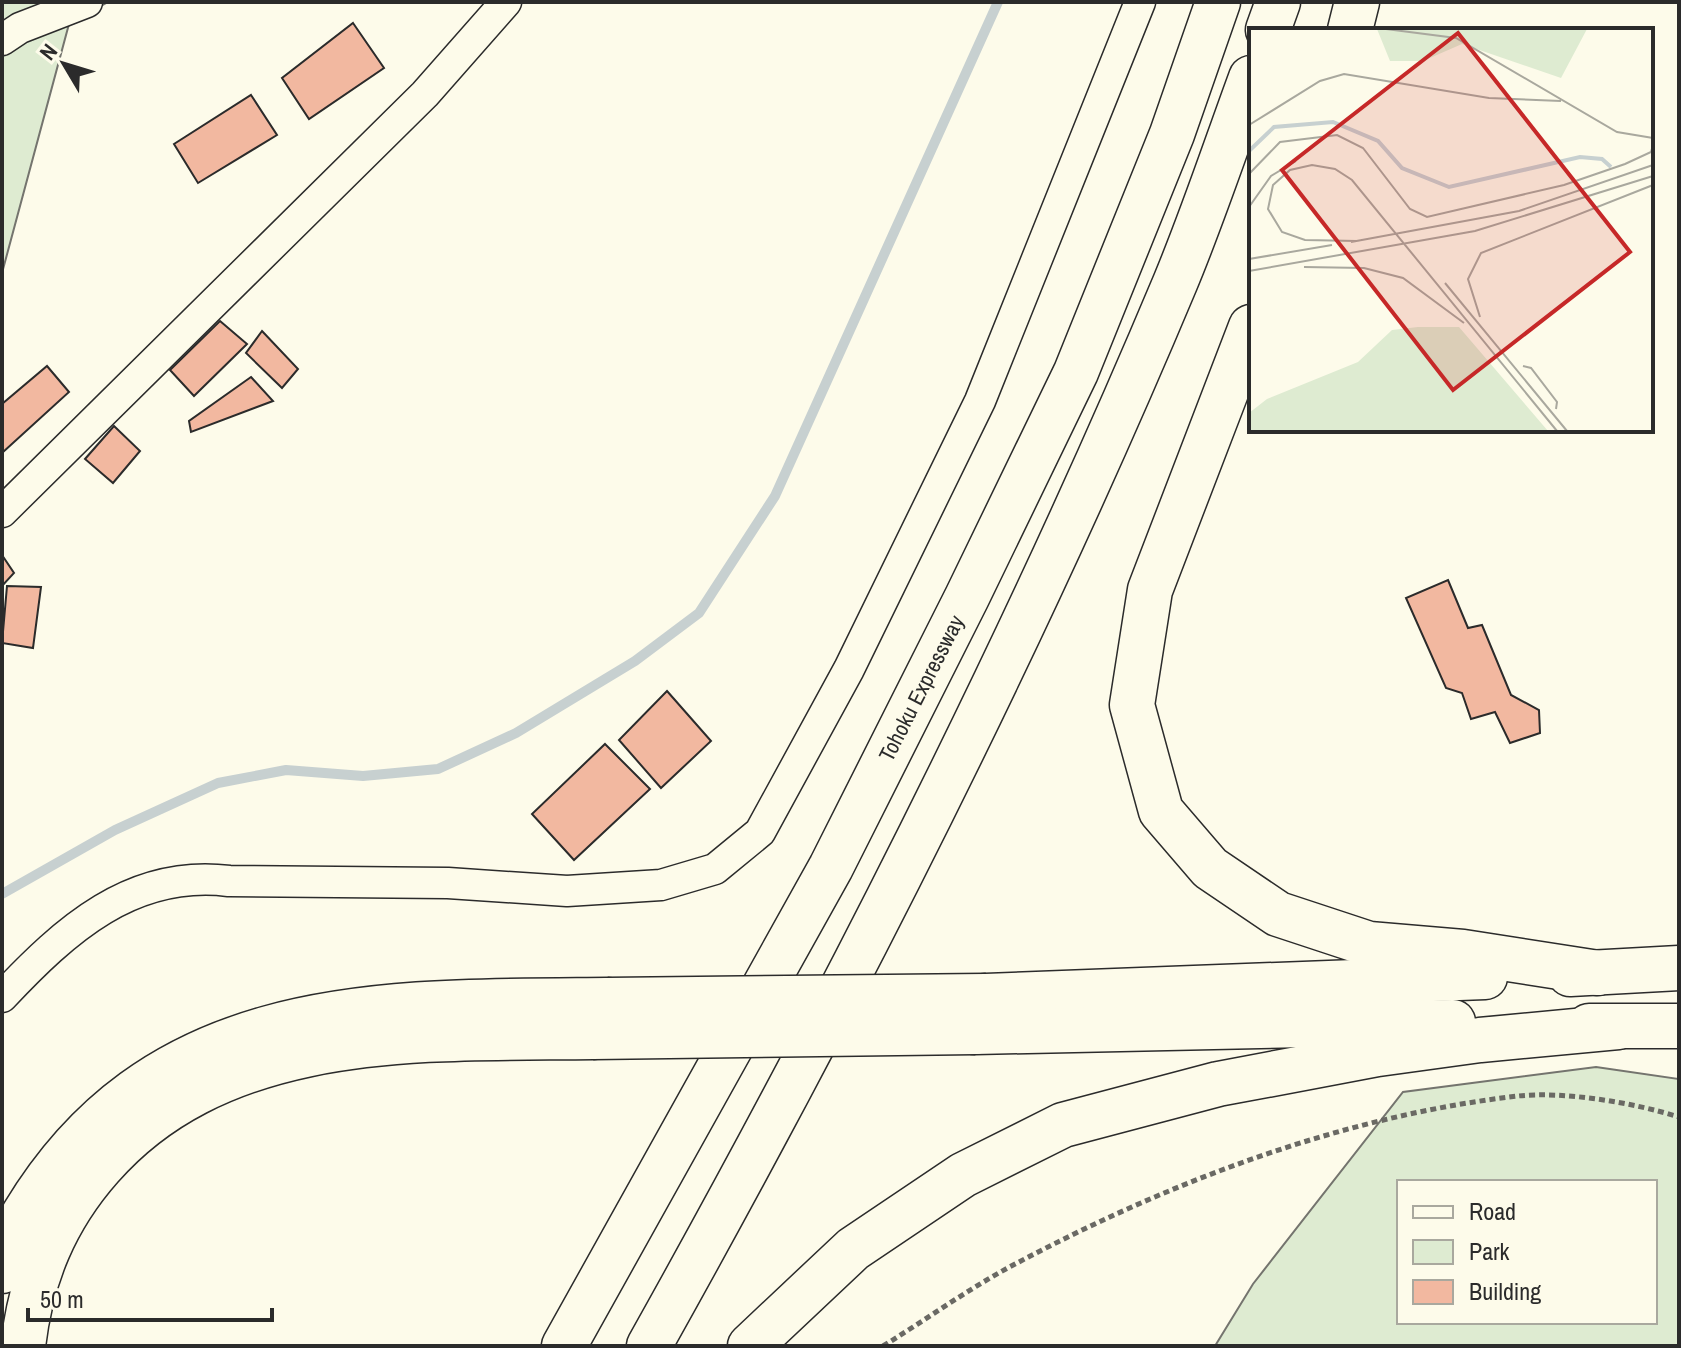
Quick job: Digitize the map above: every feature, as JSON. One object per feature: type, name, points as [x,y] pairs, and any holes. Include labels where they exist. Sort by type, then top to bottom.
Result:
[{"type":"highway","name":"Tohoku Expressway","points":[[564,1346],[831,867],[1076,372],[1172,134],[1218,2]]},
{"type":"highway","points":[[1269,28],[1278,2]]},
{"type":"highway","points":[[1350,28],[1357,2]]},
{"type":"highway","points":[[649,1346],[788,1097],[1010,656],[1176,281],[1249,83]]},
{"type":"highway","points":[[1249,332],[1150,590],[1132,705],[1161,811],[1210,868],[1278,914],[1369,944],[1463,952],[1598,973]]},
{"type":"highway","points":[[981,1014],[1679,968]]},
{"type":"highway","points":[[2,1271],[23,1216],[73,1146],[155,1075],[260,1028],[349,1009],[438,1002],[600,1019]]},
{"type":"highway","points":[[23,1346],[27,1308],[39,1265],[84,1187],[115,1151],[152,1118],[191,1094],[242,1072],[322,1051],[600,1019],[981,1014],[1679,1026]]},
{"type":"highway","points":[[750,1346],[853,1249],[963,1175],[1063,1125],[1218,1084],[1378,1054],[1480,1040],[1618,1027]]},
{"type":"highway","points":[[541,1346],[614,1256]]},
{"type":"street","points":[[2,40],[20,28],[87,2]]},
{"type":"street","points":[[2,512],[425,94],[506,2]]},
{"type":"street","points":[[2,997],[40,957],[92,917],[134,891],[168,881],[195,877],[229,881],[448,883],[567,891],[661,885],[715,869],[760,832],[849,669],[980,401],[1119,62],[1140,2]]},
{"type":"path","points":[[883,1346],[1015,1264],[1171,1189],[1357,1125],[1521,1096],[1632,1102],[1679,1117]]},
{"type":"green space","points":[[2,2],[108,2],[69,24],[2,273]]},
{"type":"green space","points":[[1596,1067],[1679,1079],[1679,1346],[1215,1346],[1253,1284],[1403,1092]]},
{"type":"building","points":[[353,23],[384,68],[309,119],[282,78]]},
{"type":"building","points":[[251,95],[277,135],[198,183],[174,144]]},
{"type":"building","points":[[220,321],[247,344],[194,396],[170,370]]},
{"type":"building","points":[[262,331],[298,369],[282,388],[246,353]]},
{"type":"building","points":[[47,366],[69,392],[2,453],[2,404]]},
{"type":"building","points":[[251,377],[273,401],[191,432],[189,421]]},
{"type":"building","points":[[114,426],[140,451],[113,483],[85,459]]},
{"type":"building","points":[[2,555],[14,573],[2,586]]},
{"type":"building","points":[[1448,580],[1468,628],[1482,625],[1511,695],[1539,710],[1540,733],[1510,743],[1495,712],[1471,719],[1462,693],[1446,688],[1406,598]]},
{"type":"building","points":[[7,586],[41,587],[33,648],[2,643]]},
{"type":"building","points":[[667,691],[711,741],[661,788],[619,740]]},
{"type":"building","points":[[605,744],[650,789],[574,860],[532,814]]},
{"type":"waterway","points":[[2,894],[115,830],[218,783],[286,770],[363,776],[438,769],[516,733],[635,661],[699,613],[775,496],[998,2]]}]
